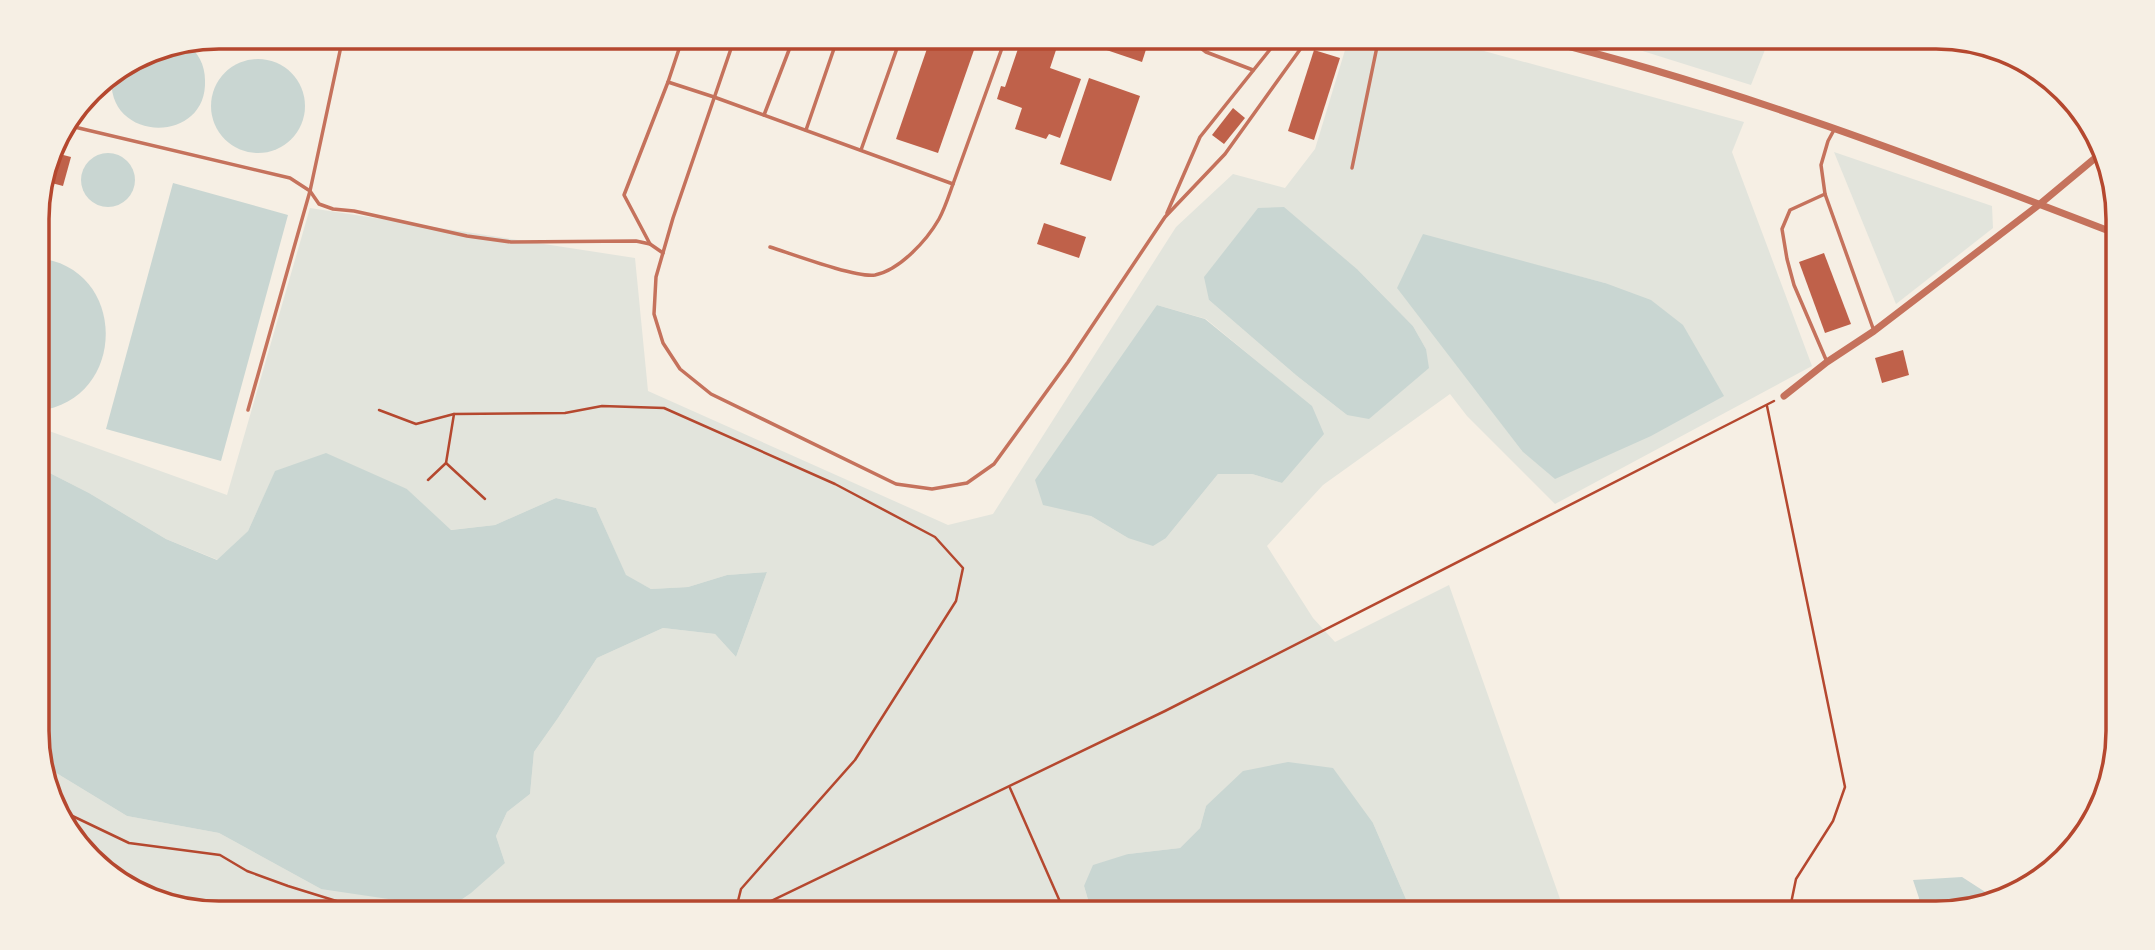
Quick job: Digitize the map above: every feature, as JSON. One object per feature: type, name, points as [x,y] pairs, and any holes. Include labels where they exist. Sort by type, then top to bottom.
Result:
[{"type":"street","points":[[1574,49],[1722,91],[1835,128],[2106,230]]},
{"type":"street","points":[[1784,396],[1827,362],[1874,331],[2095,159]]},
{"type":"lane","points":[[248,410],[310,191],[340,49]]},
{"type":"lane","points":[[650,244],[624,195],[679,49]]},
{"type":"lane","points":[[731,49],[673,218],[656,277],[654,314],[663,342],[680,369],[711,394],[896,484],[932,489],[967,483],[994,464],[1068,362],[1165,217],[1225,154],[1300,49]]},
{"type":"lane","points":[[764,115],[789,49]]},
{"type":"lane","points":[[806,130],[834,49]]},
{"type":"lane","points":[[861,150],[897,49]]},
{"type":"lane","points":[[770,247],[847,271],[874,275],[894,268],[914,252],[939,220],[1002,49]]},
{"type":"lane","points":[[1202,49],[1253,71]]},
{"type":"lane","points":[[1165,217],[1200,137],[1270,49]]},
{"type":"lane","points":[[1352,168],[1377,49]]},
{"type":"lane","points":[[668,82],[953,184]]},
{"type":"lane","points":[[76,127],[290,178],[310,191],[318,204],[333,209],[354,211],[467,236],[511,242],[636,241],[650,244],[663,253]]},
{"type":"lane","points":[[1835,128],[1821,165],[1825,194],[1874,331]]},
{"type":"lane","points":[[1825,194],[1790,210],[1782,229],[1794,285],[1827,362]]},
{"type":"path","points":[[771,901],[1165,711],[1784,396]]},
{"type":"path","points":[[1767,405],[1846,787],[1833,821],[1796,880],[1791,901]]},
{"type":"path","points":[[379,410],[416,424],[454,414],[565,413],[601,406],[664,408],[835,484],[902,519],[935,537],[963,568],[956,601],[855,760],[741,889],[738,901]]},
{"type":"path","points":[[428,480],[446,463],[454,414]]},
{"type":"path","points":[[446,463],[485,499]]},
{"type":"path","points":[[1009,787],[1060,901]]},
{"type":"path","points":[[72,816],[129,843],[220,855],[247,870],[336,901]]},
{"type":"shaded area","points":[[1345,49],[1477,49],[1744,122],[1732,152],[1812,366],[1555,504],[1467,416],[1450,394],[1323,485],[1267,546],[1313,618],[1335,642],[1449,585],[1561,901],[1407,901],[1373,823],[1206,806],[1200,828],[1180,848],[1128,854],[1084,886],[1088,901],[208,901],[175,895],[134,878],[99,851],[72,816],[54,772],[127,816],[219,833],[321,889],[505,863],[496,836],[507,812],[530,794],[534,752],[597,658],[663,628],[715,634],[736,657],[767,572],[727,575],[688,587],[651,589],[626,576],[596,508],[556,498],[495,525],[450,530],[407,489],[275,472],[248,531],[218,560],[166,539],[49,473],[49,431],[227,495],[310,208],[635,258],[648,391],[948,525],[993,514],[1176,227],[1233,174],[1285,188],[1315,149]],"holes":[[[1509,258],[1605,283],[1522,451],[1456,363]],[[1358,270],[1413,326],[1426,349],[1347,415],[1209,300]],[[1157,305],[1206,319],[1311,406],[1282,483],[1252,474],[1218,474],[1166,538],[1128,538],[1091,516]]]},
{"type":"shaded area","points":[[1636,49],[1765,49],[1751,85]]},
{"type":"shaded area","points":[[194,50],[204,69],[201,102],[190,117],[175,125],[156,128],[138,124],[123,113],[114,97],[113,87],[116,84],[165,58]]},
{"type":"shaded area","points":[[1958,50],[1969,52],[2003,63]]},
{"type":"shaded area","points":[[258,59],[276,62],[291,73],[302,88],[305,106],[302,124],[291,139],[276,150],[258,153],[240,150],[225,139],[214,124],[211,106],[214,88],[225,73],[240,62]]},
{"type":"shaded area","points":[[1834,152],[1992,206],[1993,228],[1896,304]]},
{"type":"shaded area","points":[[108,153],[127,161],[135,180],[127,199],[108,207],[89,199],[81,180],[89,161]]},
{"type":"shaded area","points":[[173,183],[288,215],[221,461],[106,429]]},
{"type":"shaded area","points":[[1284,207],[1358,270],[1413,326],[1426,349],[1429,368],[1369,419],[1347,415],[1209,300],[1204,277],[1258,208]]},
{"type":"shaded area","points":[[1423,234],[1605,283],[1651,300],[1683,325],[1724,396],[1651,436],[1555,479],[1522,451],[1397,288]]},
{"type":"shaded area","points":[[49,261],[67,266],[88,284],[101,307],[106,333],[102,360],[89,384],[68,402],[49,408]]},
{"type":"shaded area","points":[[1157,305],[1205,319],[1312,406],[1324,434],[1282,483],[1252,474],[1218,474],[1166,538],[1153,546],[1128,538],[1091,516],[1043,505],[1035,480]]},
{"type":"shaded area","points":[[326,453],[407,489],[451,530],[495,525],[556,498],[596,508],[626,575],[651,589],[688,587],[727,575],[767,572],[736,657],[715,634],[663,628],[597,658],[534,752],[530,794],[507,812],[496,836],[505,863],[471,893],[459,901],[402,901],[321,889],[219,833],[127,816],[54,772],[50,753],[49,473],[166,539],[217,560],[248,531],[275,471]]},
{"type":"shaded area","points":[[1288,762],[1333,768],[1373,823],[1407,901],[1088,901],[1084,886],[1093,865],[1128,854],[1180,848],[1200,828],[1206,806],[1243,771]]},
{"type":"shaded area","points":[[1962,877],[1987,893],[1947,901],[1919,901],[1913,880]]},
{"type":"building","points":[[927,49],[974,50],[938,153],[896,139]]},
{"type":"building","points":[[1018,49],[1056,49],[1050,68],[1081,79],[1060,138],[1049,134],[1046,139],[1015,129],[1022,108],[997,99],[1001,86],[1005,87]]},
{"type":"building","points":[[1104,49],[1146,49],[1142,62]]},
{"type":"building","points":[[1314,50],[1340,58],[1314,140],[1288,131]]},
{"type":"building","points":[[1089,78],[1140,96],[1111,181],[1060,164]]},
{"type":"building","points":[[1233,108],[1245,118],[1224,144],[1212,135]]},
{"type":"building","points":[[62,155],[71,157],[63,186],[53,183]]},
{"type":"building","points":[[1044,223],[1086,237],[1079,258],[1037,244]]},
{"type":"building","points":[[1824,253],[1851,324],[1825,333],[1799,262]]},
{"type":"building","points":[[1903,350],[1909,375],[1882,383],[1875,358]]}]
